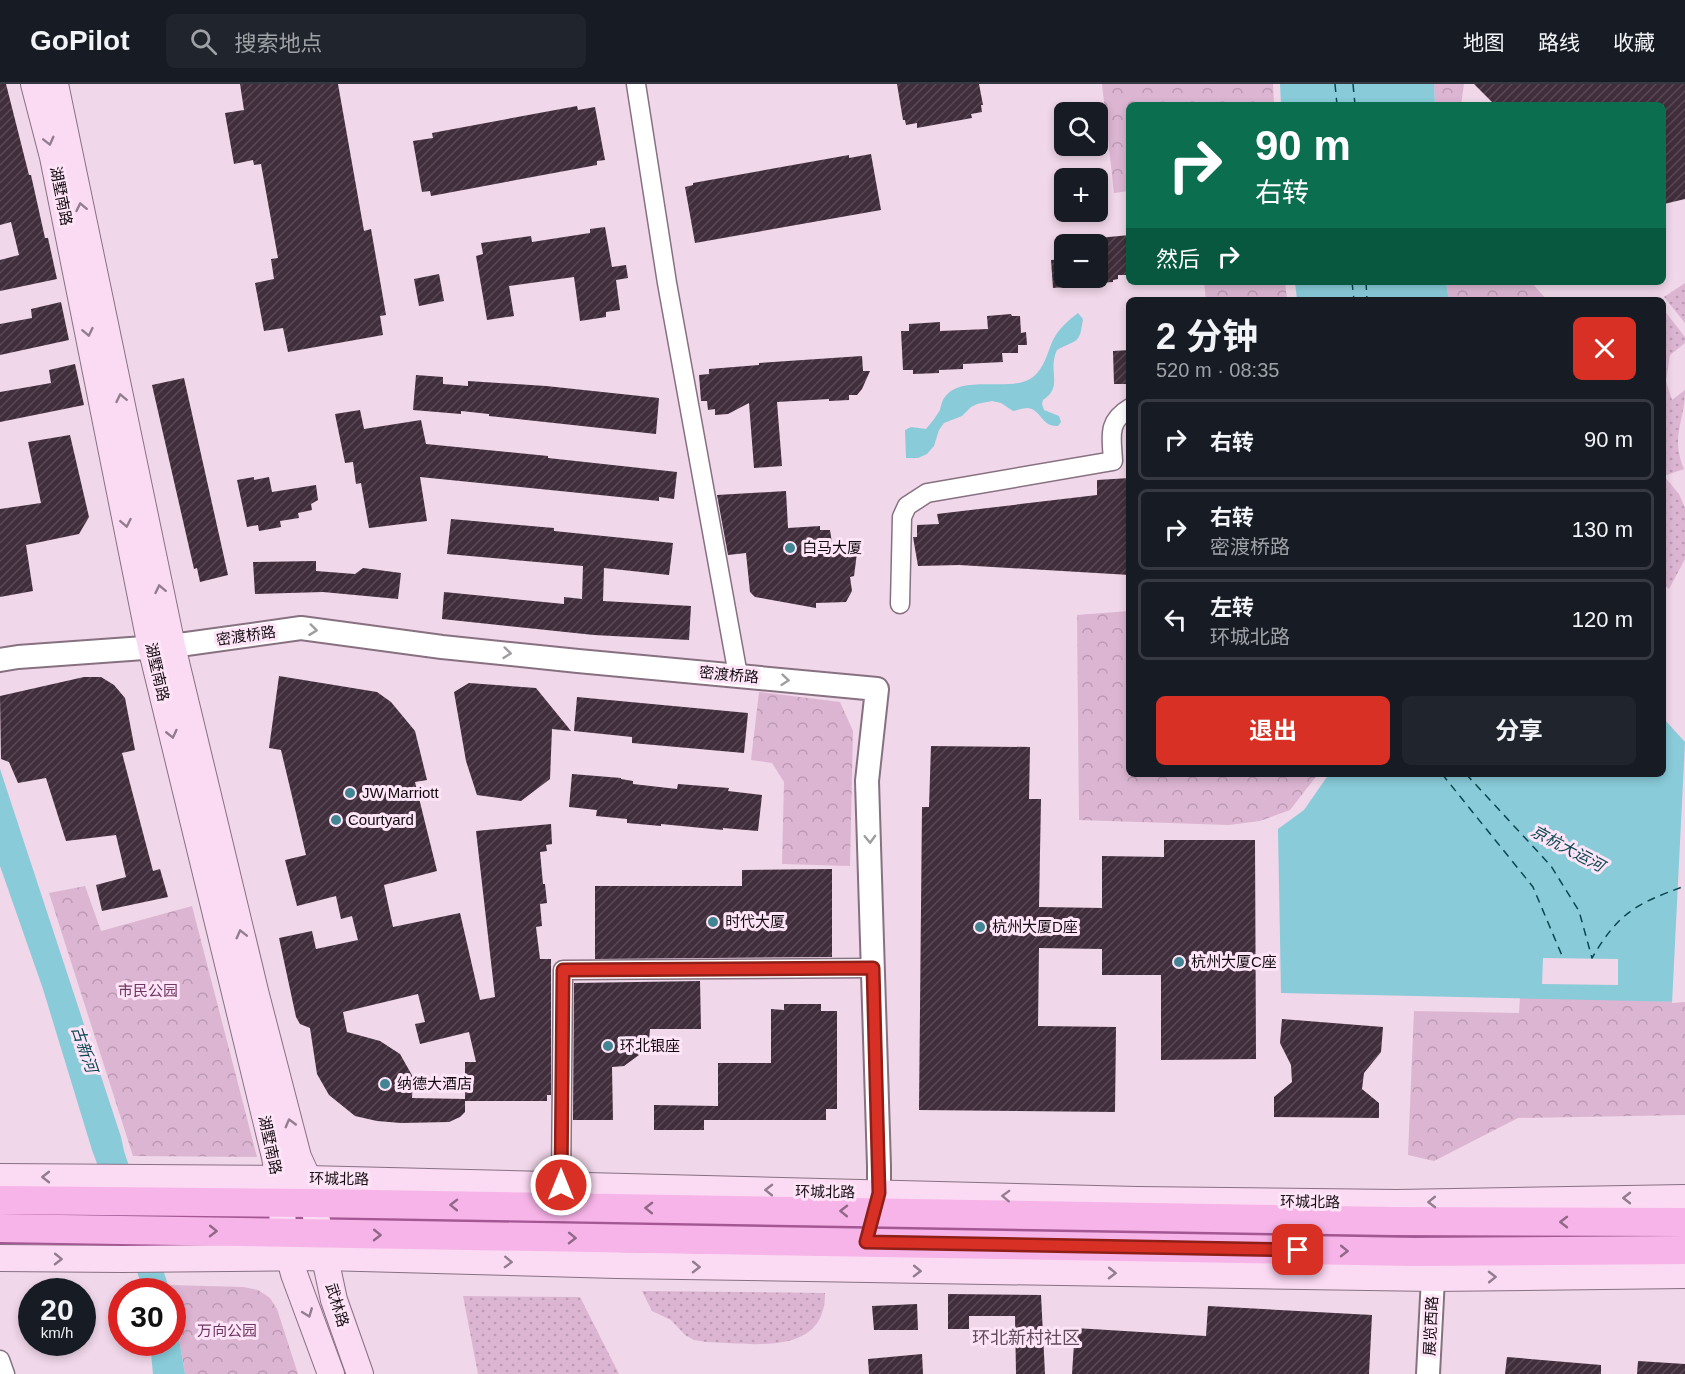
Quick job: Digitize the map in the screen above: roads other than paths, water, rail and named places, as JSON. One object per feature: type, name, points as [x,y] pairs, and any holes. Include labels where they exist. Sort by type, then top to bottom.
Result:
[{"type":"main road","name":"湖墅南路","points":[[34,84],[53,157],[275,1157],[287,1245]]},
{"type":"main road","name":"湖墅南路","points":[[55,84],[162,647],[298,1157],[310,1191],[321,1245]]},
{"type":"main road","name":"环城北路","points":[[0,1177],[95,1189]]},
{"type":"main road","name":"环城北路","points":[[310,1191],[561,1185],[877,1202],[1381,1221],[1685,1222]]},
{"type":"main road","name":"环城北路","points":[[0,1200],[95,1189],[877,1202],[1137,1200],[1397,1203],[1685,1198]]},
{"type":"main road","points":[[0,1228],[154,1230],[287,1245],[866,1242],[1414,1252],[1685,1250]]},
{"type":"main road","points":[[0,1258],[171,1259],[287,1245]]},
{"type":"main road","name":"武林路","points":[[287,1245],[294,1274],[331,1374]]},
{"type":"main road","points":[[321,1245],[858,1269],[1433,1278],[1685,1275]]},
{"type":"main road","name":"武林路","points":[[321,1245],[334,1300],[360,1374]]},
{"type":"street","points":[[636,84],[666,279],[738,675]]},
{"type":"street","points":[[900,604],[901,528],[902,517],[907,506],[927,494],[1113,461],[1111,428],[1120,414],[1126,410]]},
{"type":"street","name":"密渡桥路","points":[[0,660],[162,647],[301,628],[448,647],[877,688],[867,781],[877,1202],[858,1269]]},
{"type":"street","points":[[561,1185],[563,970],[873,968]]},
{"type":"street","name":"展览西路","points":[[1428,1374],[1433,1278]]},
{"type":"street","points":[[0,1360],[5,1374]]},
{"type":"water","points":[[1280,84],[1434,84],[1435,102],[1281,102]]},
{"type":"water","points":[[1295,285],[1446,285],[1448,297],[1297,297]]},
{"type":"water","points":[[1078,313],[1083,319],[1079,337],[1057,350],[1054,358],[1053,389],[1042,404],[1044,410],[1059,416],[1061,422],[1058,426],[1048,424],[1033,409],[1013,411],[1001,403],[992,401],[977,404],[962,416],[944,423],[934,446],[927,454],[918,458],[906,458],[905,430],[911,427],[926,429],[940,410],[944,398],[952,390],[962,386],[1021,383],[1035,376],[1042,367],[1058,332]]},
{"type":"water","name":"京杭大运河","points":[[1666,721],[1685,742],[1685,1002],[1281,993],[1278,829],[1304,810],[1327,777],[1666,777]]},
{"type":"water","name":"古新河","points":[[0,769],[166,1278],[139,1278],[92,1150],[43,989],[0,866]]},
{"type":"water","points":[[151,1356],[182,1356],[185,1374],[153,1374]]},
{"type":"tunnel","points":[[1155,1234],[1368,1234]]},
{"type":"place","name":"白马大厦","points":[[790,548]]},
{"type":"place","name":"JW Marriott","points":[[350,793]]},
{"type":"place","name":"Courtyard","points":[[336,820]]},
{"type":"place","name":"时代大厦","points":[[713,922]]},
{"type":"place","name":"杭州大厦D座","points":[[980,927]]},
{"type":"place","name":"杭州大厦C座","points":[[1179,962]]},
{"type":"place","name":"环北银座","points":[[608,1046]]},
{"type":"place","name":"纳德大酒店","points":[[385,1084]]},
{"type":"district","name":"环北新村社区","points":[[1026,1338]]},
{"type":"park label","name":"市民公园","points":[[148,991]]},
{"type":"park label","name":"万向公园","points":[[227,1331]]}]
